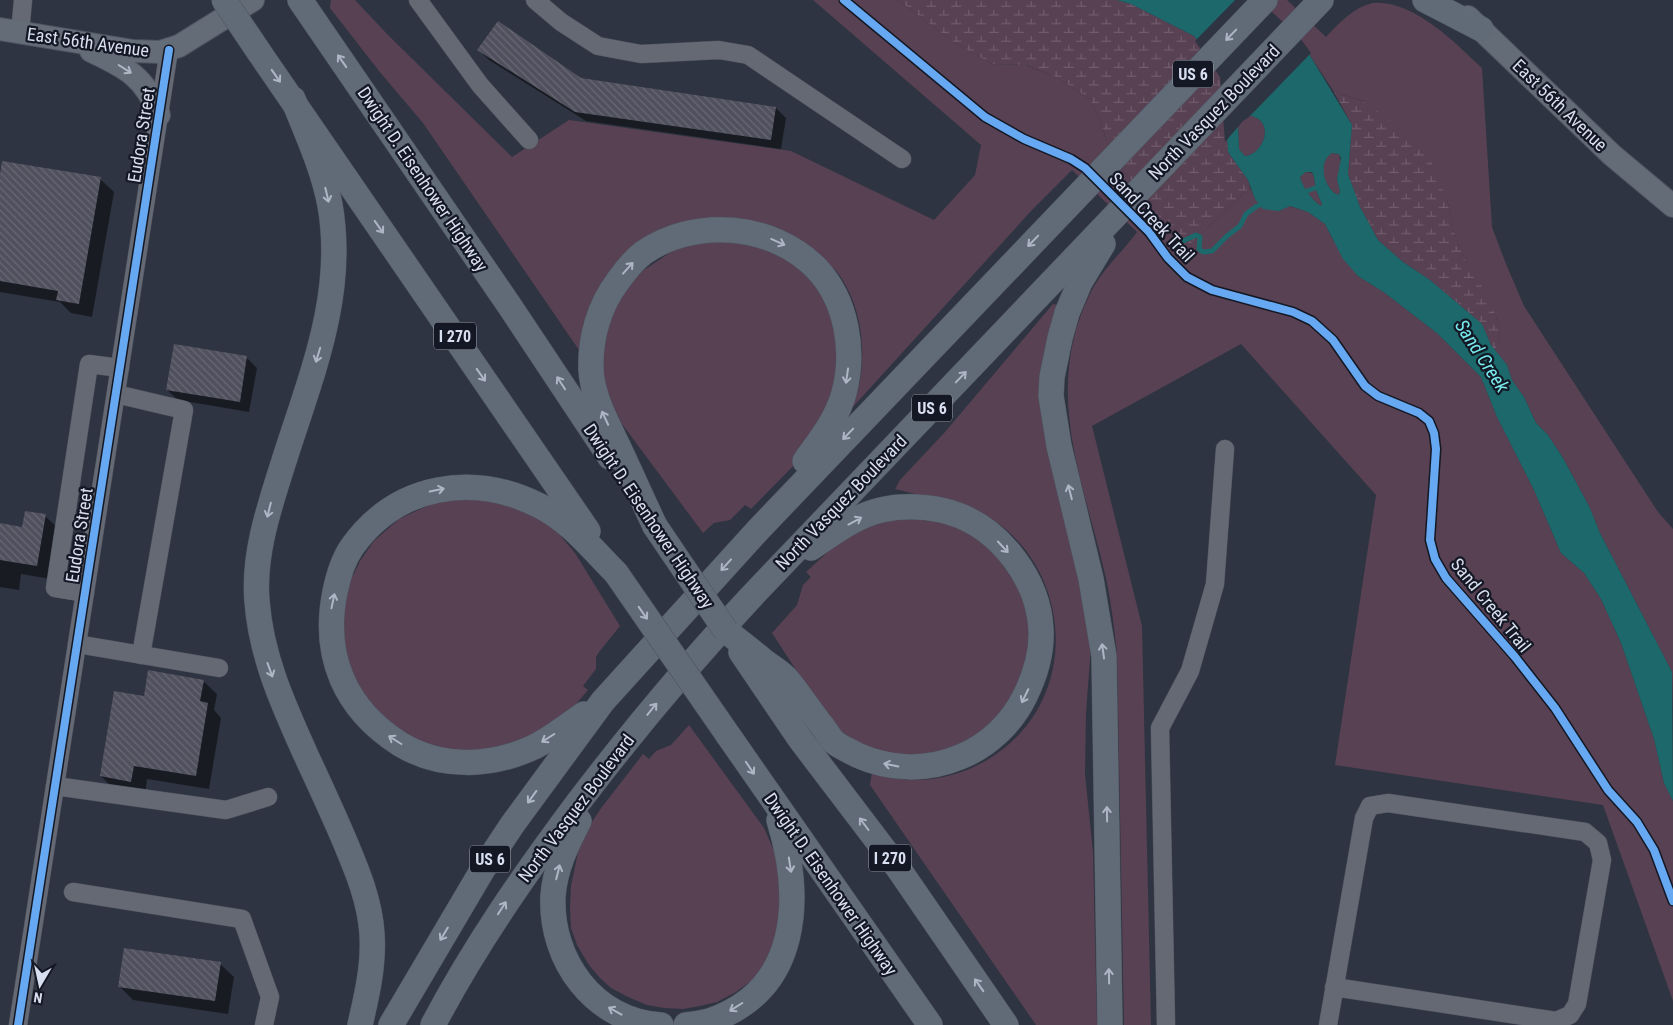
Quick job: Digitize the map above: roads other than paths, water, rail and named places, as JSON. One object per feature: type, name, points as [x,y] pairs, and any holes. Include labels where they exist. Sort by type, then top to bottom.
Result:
[{"type":"highway","name":"Dwight D. Eisenhower Highway","points":[[224,0],[772,801],[930,1025]]},
{"type":"highway","name":"US 6","points":[[391,1025],[478,877],[512,824],[602,701],[759,528],[1264,0]]},
{"type":"highway","name":"North Vasquez Boulevard","points":[[433,1025],[504,905],[551,838],[610,761],[681,674],[770,577],[1102,236],[1140,191],[1321,0]]},
{"type":"highway","points":[[1296,26],[1338,0]]},
{"type":"highway","points":[[1425,0],[1481,29]]},
{"type":"highway","points":[[1464,0],[1481,29]]},
{"type":"highway","name":"Dwight D. Eisenhower Highway","points":[[306,9],[511,308],[726,631],[777,685]]},
{"type":"highway","points":[[293,99],[319,163],[330,204],[334,244],[333,285],[320,346],[269,509],[259,555],[256,598],[262,640],[271,672],[364,891],[372,932],[372,957],[360,1025]]},
{"type":"highway","points":[[655,526],[596,397],[591,370],[596,325],[606,298],[628,267],[643,254],[671,238],[703,230],[729,230],[752,234],[784,244],[796,251],[817,269],[826,280],[840,307],[845,323],[848,349],[845,387],[833,420],[759,528]]},
{"type":"highway","points":[[1102,236],[1095,256],[1080,282],[1067,313],[1052,377],[1051,396],[1059,446],[1091,579],[1104,656],[1110,1025]]},
{"type":"highway","points":[[602,701],[550,738],[511,756],[480,762],[454,762],[420,754],[384,734],[354,702],[335,662],[331,636],[332,610],[342,568],[352,548],[371,524],[396,506],[423,493],[449,487],[479,486],[509,492],[542,506],[573,529],[616,573]]},
{"type":"highway","points":[[770,577],[837,531],[870,514],[881,510],[917,507],[937,509],[966,518],[993,536],[1014,558],[1024,574],[1035,599],[1039,615],[1040,643],[1035,671],[1021,704],[1013,717],[991,739],[977,749],[948,762],[924,767],[905,768],[874,761],[858,755],[834,742],[777,685]]},
{"type":"highway","name":"I 270","points":[[777,685],[800,738],[898,868],[1006,1025]]},
{"type":"highway","points":[[610,761],[564,849],[553,896],[556,933],[572,971],[585,989],[602,1004],[621,1015],[650,1024],[661,1025]]},
{"type":"highway","points":[[686,1025],[709,1021],[735,1009],[754,995],[769,978],[783,954],[790,928],[791,870],[786,844],[772,801]]},
{"type":"main road","name":"East 56th Avenue","points":[[10,31],[133,51],[160,52],[169,50],[202,33],[253,0]]},
{"type":"main road","name":"East 56th Avenue","points":[[1450,0],[1612,155],[1673,206]]},
{"type":"main road","points":[[65,39],[131,72],[147,91],[159,115]]},
{"type":"street","points":[[10,31],[23,0]]},
{"type":"street","points":[[418,0],[480,85],[529,140]]},
{"type":"street","points":[[535,0],[562,22],[598,46],[641,54],[719,50],[748,55],[902,159]]},
{"type":"street","name":"Eudora Street","points":[[18,1025],[169,50]]},
{"type":"street","points":[[85,592],[55,588],[89,364],[120,368]]},
{"type":"street","points":[[116,394],[184,410],[141,655]]},
{"type":"street","points":[[1166,1025],[1160,728],[1190,671],[1215,584],[1225,449]]},
{"type":"street","points":[[77,644],[219,668]]},
{"type":"street","points":[[55,786],[226,810],[268,797]]},
{"type":"street","points":[[1328,1025],[1334,987],[1364,818],[1370,806],[1388,803],[1585,832],[1598,843],[1602,860],[1577,1004],[1570,1015],[1556,1021],[1334,987]]},
{"type":"street","points":[[73,892],[242,919],[270,997],[264,1025]]},
{"type":"water","name":"Sand Creek","points":[[1117,0],[1243,0],[1298,40],[1309,54],[1352,125],[1348,174],[1360,207],[1378,240],[1403,262],[1430,280],[1482,324],[1491,345],[1507,365],[1512,380],[1524,397],[1536,423],[1548,435],[1563,458],[1672,672],[1673,801],[1664,783],[1654,739],[1621,643],[1601,599],[1584,573],[1561,553],[1534,490],[1497,417],[1481,377],[1438,334],[1385,293],[1358,276],[1343,259],[1325,224],[1308,212],[1290,206],[1279,211],[1263,209],[1255,199],[1248,180],[1228,152],[1223,76],[1194,36],[1131,4]],"holes":[[[1247,115],[1257,118],[1265,129],[1262,144],[1252,154],[1245,156],[1239,149],[1238,126]],[[1332,153],[1339,154],[1341,158],[1337,179],[1340,192],[1338,195],[1329,187],[1324,175],[1327,157]],[[1306,172],[1312,172],[1321,206],[1308,193],[1300,177]]]},
{"type":"waterway","points":[[1301,193],[1321,186]]},
{"type":"waterway","points":[[1183,241],[1196,235],[1200,237],[1199,249],[1203,252],[1212,251],[1240,226],[1246,214],[1257,206],[1266,203]]}]
